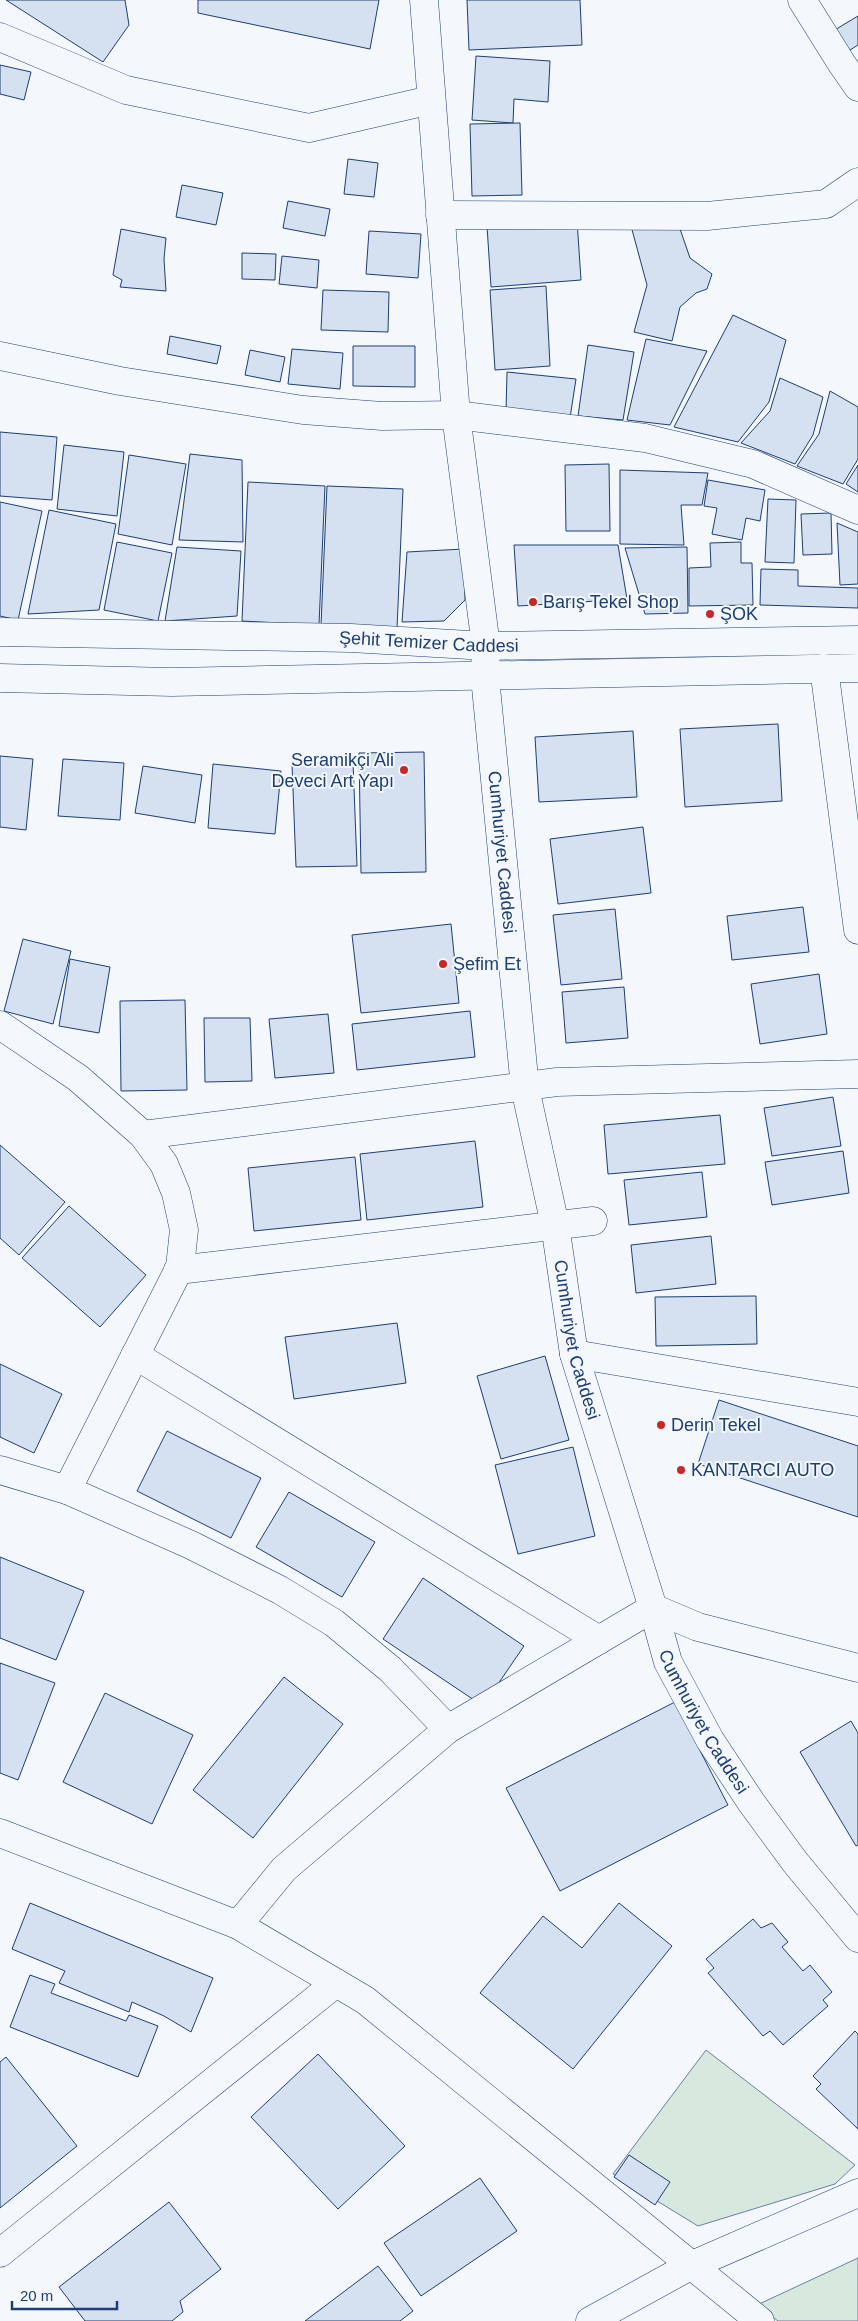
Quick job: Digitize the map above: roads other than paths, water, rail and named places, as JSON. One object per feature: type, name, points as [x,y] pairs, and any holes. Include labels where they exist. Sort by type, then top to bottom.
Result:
[{"type":"street","name":"Cumhuriyet Caddesi","points":[[424,0],[456,415],[486,646],[485,677],[525,1088],[555,1224],[574,1354],[668,1662],[710,1740],[751,1802],[790,1854],[858,1938]]},
{"type":"street","points":[[802,0],[858,87]]},
{"type":"street","points":[[0,36],[126,90],[309,128],[432,100]]},
{"type":"street","points":[[440,216],[707,216],[826,204],[858,182]]},
{"type":"street","points":[[0,356],[120,381],[303,410],[382,416],[456,415],[645,438],[686,446],[754,464],[858,510]]},
{"type":"street","name":"Şehit Temizer Caddesi","points":[[0,632],[351,638],[486,646],[858,640]]},
{"type":"street","points":[[824,668],[858,930]]},
{"type":"street","name":"Şehit Temizer Caddesi","points":[[0,678],[172,682],[858,668]]},
{"type":"street","points":[[0,1025],[78,1078],[143,1135],[164,1164],[176,1193],[184,1230],[178,1270],[67,1490]]},
{"type":"street","points":[[143,1135],[525,1088],[557,1082],[858,1074]]},
{"type":"street","points":[[178,1270],[593,1221]]},
{"type":"street","points":[[574,1354],[858,1402]]},
{"type":"street","points":[[135,1355],[599,1640]]},
{"type":"street","points":[[0,1470],[67,1490],[191,1545],[280,1590],[326,1618],[390,1669],[448,1729]]},
{"type":"street","points":[[238,1925],[284,1869],[448,1729],[653,1608],[698,1627],[858,1668]]},
{"type":"street","points":[[0,1833],[238,1925],[365,2000],[760,2321]]},
{"type":"street","points":[[0,2253],[336,1983]]},
{"type":"street","points":[[590,2321],[690,2266],[858,2193]]},
{"type":"place","name":"Barış Tekel Shop","points":[[533,602]]},
{"type":"place","name":"ŞOK","points":[[710,614]]},
{"type":"place","name":"Seramikçi Ali Deveci Art Yapı","points":[[404,770]]},
{"type":"place","name":"Şefim Et","points":[[443,964]]},
{"type":"place","name":"Derin Tekel","points":[[661,1425]]},
{"type":"place","name":"KANTARCI AUTO","points":[[681,1470]]}]
